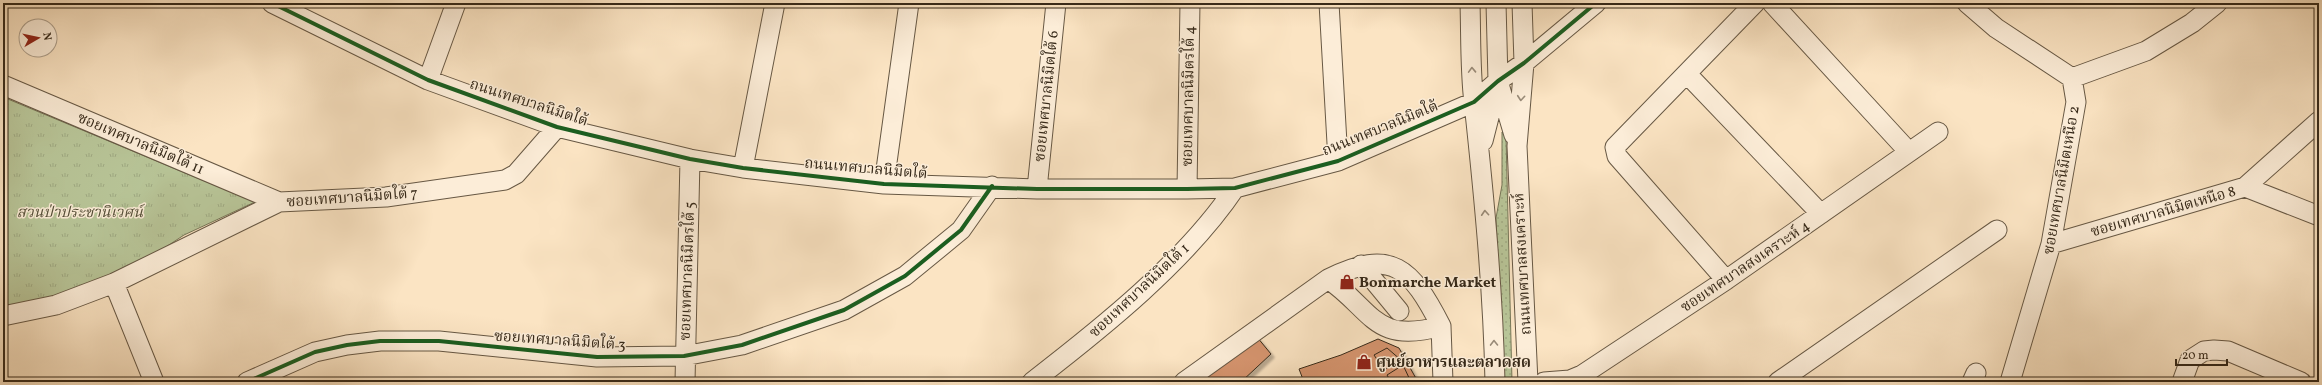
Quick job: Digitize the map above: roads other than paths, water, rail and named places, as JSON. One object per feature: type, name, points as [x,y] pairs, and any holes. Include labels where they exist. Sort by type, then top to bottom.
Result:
[{"type":"street","name":"ถนนเทศบาลนิมิตใต้","points":[[272,3],[305,10],[428,80],[557,127],[690,159],[743,168],[884,184],[992,186],[1037,189],[1235,188],[1338,161],[1474,102],[1498,81],[1524,64],[1596,3]]},
{"type":"street","points":[[428,80],[456,3]]},
{"type":"street","points":[[743,168],[775,3]]},
{"type":"street","points":[[884,184],[909,3]]},
{"type":"street","name":"ซอยเทศบาลนิมิตใต้ 6","points":[[1037,189],[1056,3]]},
{"type":"street","name":"ซอยเทศบาลนิมิตรใต้ 4","points":[[1187,189],[1190,3]]},
{"type":"street","points":[[1329,3],[1338,161]]},
{"type":"street","name":"ถนนเทศบาลสงเคราะห์","points":[[1470,3],[1474,102],[1480,150],[1494,336],[1494,382]]},
{"type":"street","name":"ถนนเทศบาลสงเคราะห์","points":[[1496,3],[1498,81],[1517,146]]},
{"type":"street","name":"ถนนเทศบาลสงเคราะห์","points":[[1522,3],[1524,64],[1517,146],[1528,382]]},
{"type":"street","points":[[1726,280],[1617,156],[1615,147],[1755,3]]},
{"type":"street","points":[[1772,3],[1909,152]]},
{"type":"street","points":[[1967,3],[1996,28],[2072,78],[2146,51],[2192,23],[2217,3]]},
{"type":"street","points":[[1687,74],[1821,214]]},
{"type":"street","name":"ซอยเทศบาลนิมิตเหนือ 2","points":[[2010,382],[2051,244],[2076,102],[2072,78]]},
{"type":"street","name":"ถนนเทศบาลสงเคราะห์","points":[[1480,150],[1498,81]]},
{"type":"street","name":"ซอยเทศบาลนิมิตใต้ 11","points":[[3,85],[279,202]]},
{"type":"street","points":[[2245,187],[2319,121]]},
{"type":"street","name":"ซอยเทศบาลนิมิตใต้ 7","points":[[3,316],[56,305],[114,283],[279,202],[386,197],[505,180],[516,174],[557,127]]},
{"type":"street","name":"ซอยเทศบาลสงเคราะห์ 4","points":[[1544,382],[1570,380],[1582,376],[1726,280],[1938,132]]},
{"type":"street","name":"ซอยเทศบาลนิมิตรใต้ 5","points":[[685,382],[684,356],[690,159]]},
{"type":"street","name":"ซอยเทศบาลนิมิตใต้ 3","points":[[247,382],[315,352],[347,345],[380,341],[439,341],[597,357],[684,356],[742,345],[844,310],[905,276],[961,230],[992,186]]},
{"type":"street","name":"ซอยเทศบาลนิมิตเหนือ 8","points":[[2051,244],[2245,187],[2319,216]]},
{"type":"street","name":"ซอยเทศบาลนิมิตใต้ 1","points":[[1032,382],[1072,351],[1162,272],[1216,216],[1235,188]]},
{"type":"street","points":[[1778,382],[1800,376],[1997,230]]},
{"type":"street","points":[[1184,382],[1328,279],[1360,264],[1384,263],[1397,268],[1410,277],[1426,298],[1441,326],[1443,382]]},
{"type":"street","points":[[1360,264],[1399,311]]},
{"type":"street","points":[[1328,279],[1340,288],[1371,318],[1388,329],[1407,332],[1441,326]]},
{"type":"street","points":[[114,283],[154,382]]},
{"type":"street","points":[[2182,382],[2190,360],[2204,351],[2214,350],[2228,351],[2301,382]]},
{"type":"place","name":"Bonmarche Market","points":[[1347,282]]},
{"type":"place","name":"ศูนย์อาหารและตลาดสด","points":[[1364,362]]},
{"type":"park label","name":"สวนป่าประชานิเวศน์","points":[[80,212]]}]
